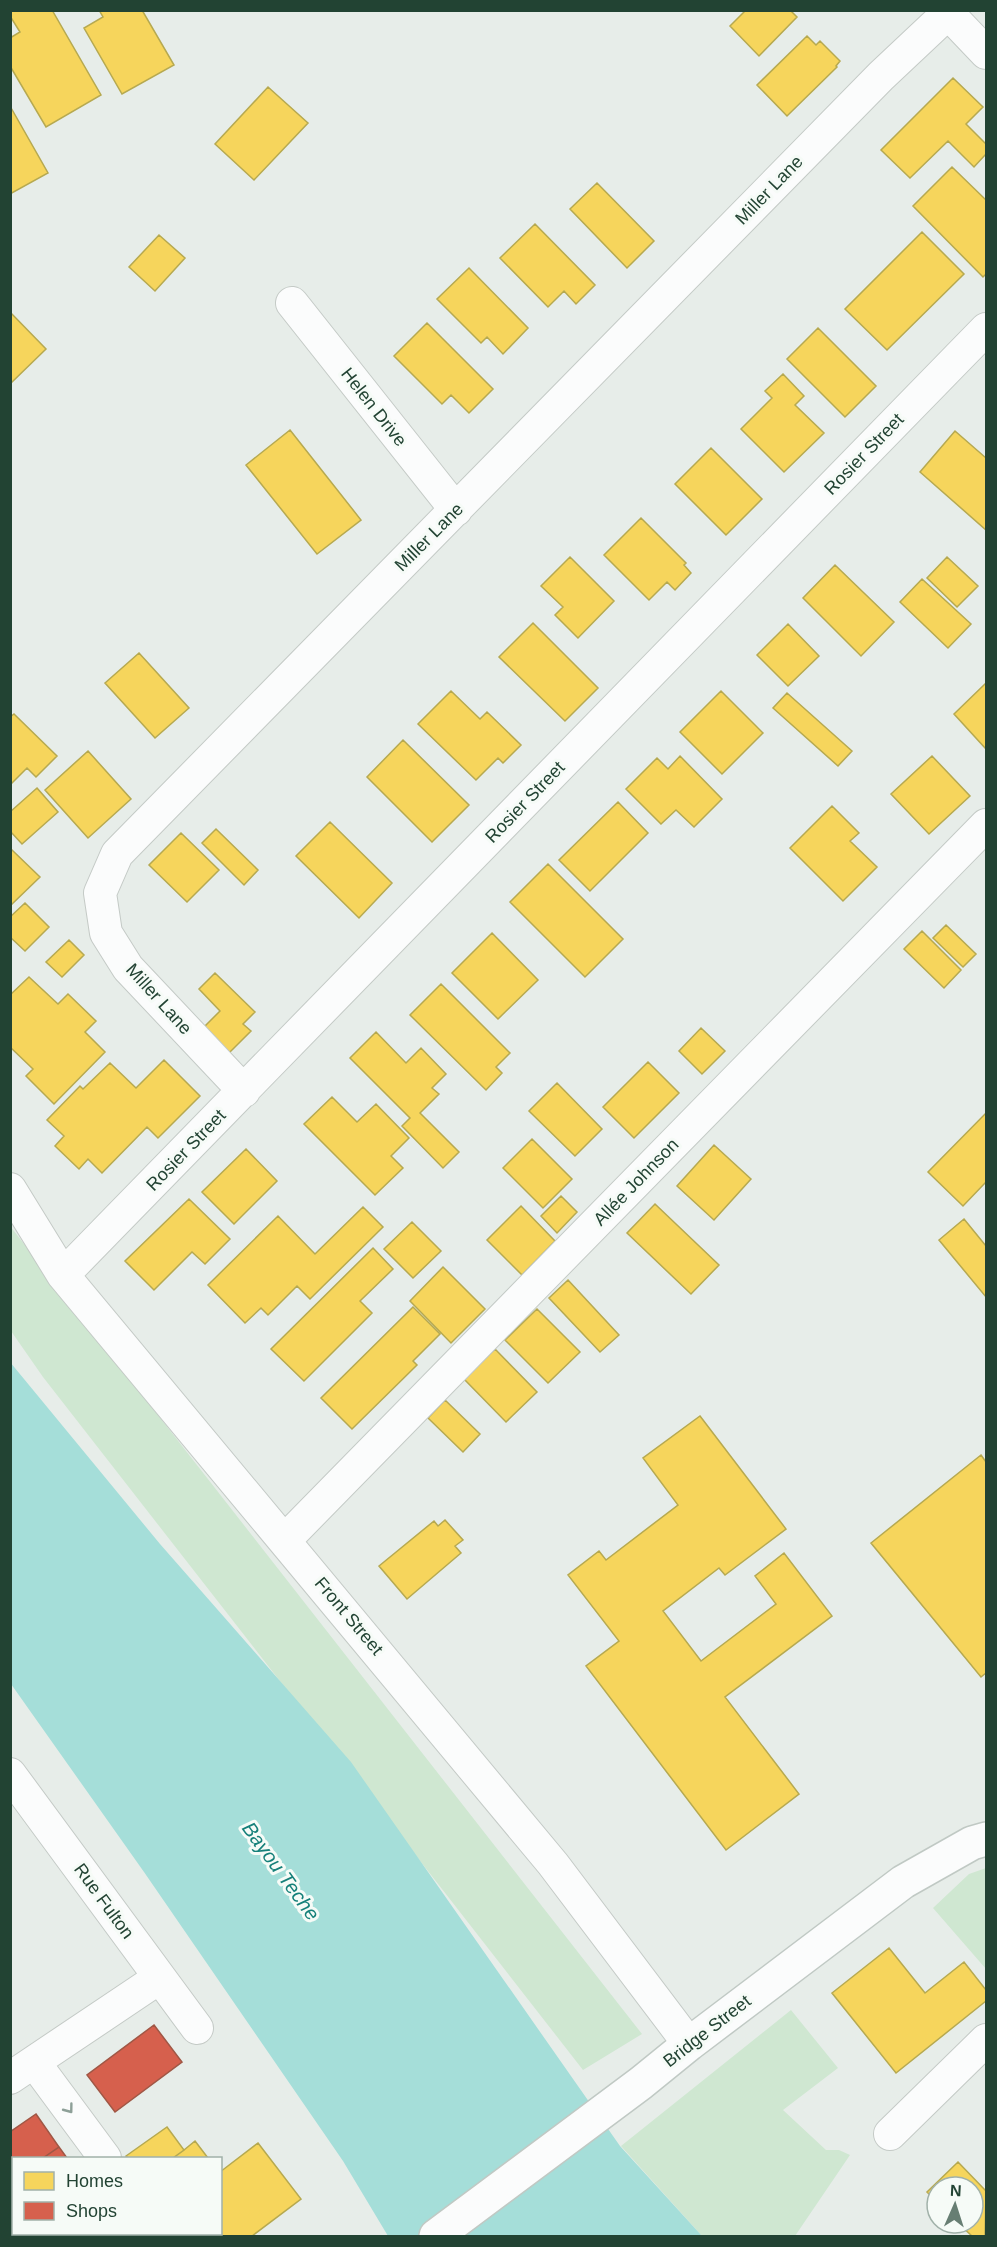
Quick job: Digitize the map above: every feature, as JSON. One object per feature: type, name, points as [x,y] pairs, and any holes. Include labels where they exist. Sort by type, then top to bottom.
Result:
[{"type":"main road","name":"Bridge Street","points":[[436,2236],[641,2083],[903,1882],[972,1843],[987,1839]]},
{"type":"street","points":[[947,12],[987,53]]},
{"type":"street","name":"Miller Lane","points":[[244,1091],[128,968],[106,933],[100,893],[117,854],[881,76],[947,12]]},
{"type":"street","name":"Helen Drive","points":[[292,303],[456,510]]},
{"type":"street","name":"Rosier Street","points":[[63,1275],[987,329]]},
{"type":"street","name":"Allée Johnson","points":[[285,1540],[987,825]]},
{"type":"street","name":"Front Street","points":[[10,1189],[63,1275],[553,1864],[689,2044]]},
{"type":"street","name":"Rue Fulton","points":[[10,1774],[197,2028]]},
{"type":"street","points":[[104,2157],[22,2070],[159,1978]]},
{"type":"street","points":[[890,2134],[987,2040]]},
{"type":"green space","points":[[10,1226],[642,2034],[583,2070],[43,1377],[11,1331]]},
{"type":"green space","points":[[986,1868],[986,1969],[933,1908],[969,1874]]},
{"type":"green space","points":[[791,2010],[838,2068],[783,2110],[826,2150],[839,2150],[850,2155],[795,2236],[702,2236],[621,2146]]},
{"type":"water","name":"Bayou Teche","points":[[10,1362],[160,1544],[351,1762],[620,2146],[702,2236],[388,2236],[343,2161],[11,1684]]},
{"type":"building: Homes","points":[[10,10],[52,10],[101,95],[46,127],[10,66],[10,38],[20,32],[10,16]]},
{"type":"building: Homes","points":[[99,10],[142,10],[174,65],[122,94],[84,28],[103,17]]},
{"type":"building: Homes","points":[[746,10],[790,10],[797,17],[759,56],[730,26]]},
{"type":"building: Homes","points":[[807,36],[816,45],[820,41],[840,61],[837,67],[787,116],[757,85]]},
{"type":"building: Homes","points":[[953,78],[983,107],[966,124],[986,144],[986,154],[974,167],[948,141],[910,178],[881,150]]},
{"type":"building: Homes","points":[[268,87],[308,123],[254,180],[215,144]]},
{"type":"building: Homes","points":[[10,106],[48,173],[10,194]]},
{"type":"building: Homes","points":[[952,167],[986,200],[986,274],[983,277],[913,206]]},
{"type":"building: Homes","points":[[597,183],[654,241],[627,268],[570,209]]},
{"type":"building: Homes","points":[[535,224],[595,285],[576,304],[564,291],[548,307],[500,258]]},
{"type":"building: Homes","points":[[922,232],[964,274],[887,350],[845,309]]},
{"type":"building: Homes","points":[[159,235],[185,258],[155,291],[129,267]]},
{"type":"building: Homes","points":[[469,268],[528,328],[503,354],[487,337],[481,343],[437,299]]},
{"type":"building: Homes","points":[[10,312],[46,349],[10,384]]},
{"type":"building: Homes","points":[[427,323],[493,389],[469,413],[451,395],[442,404],[394,356]]},
{"type":"building: Homes","points":[[818,328],[876,386],[845,417],[787,359]]},
{"type":"building: Homes","points":[[783,374],[804,396],[795,405],[824,433],[784,472],[741,429],[772,398],[765,391]]},
{"type":"building: Homes","points":[[290,430],[361,520],[317,554],[246,465]]},
{"type":"building: Homes","points":[[955,431],[986,458],[986,530],[920,472]]},
{"type":"building: Homes","points":[[711,448],[762,499],[726,535],[675,484]]},
{"type":"building: Homes","points":[[641,518],[686,563],[684,565],[691,573],[675,590],[667,582],[649,600],[604,555]]},
{"type":"building: Homes","points":[[570,557],[614,601],[578,638],[555,615],[563,607],[541,586]]},
{"type":"building: Homes","points":[[947,557],[978,586],[957,607],[927,578]]},
{"type":"building: Homes","points":[[835,565],[894,622],[861,656],[803,598]]},
{"type":"building: Homes","points":[[922,579],[971,624],[948,648],[900,602]]},
{"type":"building: Homes","points":[[533,623],[598,688],[565,721],[499,657]]},
{"type":"building: Homes","points":[[788,624],[819,656],[788,686],[757,655]]},
{"type":"building: Homes","points":[[139,653],[189,708],[155,738],[105,683]]},
{"type":"building: Homes","points":[[986,683],[986,749],[954,714]]},
{"type":"building: Homes","points":[[451,691],[480,719],[487,712],[521,745],[503,763],[498,758],[476,780],[418,724]]},
{"type":"building: Homes","points":[[721,691],[763,733],[722,774],[680,732]]},
{"type":"building: Homes","points":[[787,693],[852,751],[838,766],[773,708]]},
{"type":"building: Homes","points":[[14,714],[57,756],[36,777],[27,768],[10,785],[10,717]]},
{"type":"building: Homes","points":[[403,740],[469,805],[432,842],[367,777]]},
{"type":"building: Homes","points":[[88,751],[131,799],[88,838],[45,790]]},
{"type":"building: Homes","points":[[680,756],[722,799],[694,827],[676,810],[661,824],[626,789],[657,758],[668,769]]},
{"type":"building: Homes","points":[[932,756],[970,796],[929,834],[891,794]]},
{"type":"building: Homes","points":[[37,788],[58,812],[22,844],[10,831],[10,812]]},
{"type":"building: Homes","points":[[618,802],[648,833],[590,891],[559,860]]},
{"type":"building: Homes","points":[[832,806],[859,833],[850,841],[877,867],[843,901],[790,848]]},
{"type":"building: Homes","points":[[330,822],[392,883],[359,918],[296,856]]},
{"type":"building: Homes","points":[[216,829],[258,870],[244,885],[202,843]]},
{"type":"building: Homes","points":[[181,833],[219,870],[187,902],[149,865]]},
{"type":"building: Homes","points":[[12,850],[40,877],[10,906],[10,851]]},
{"type":"building: Homes","points":[[548,864],[623,939],[585,977],[510,902]]},
{"type":"building: Homes","points":[[25,903],[49,927],[25,951],[10,937],[10,917]]},
{"type":"building: Homes","points":[[946,925],[976,954],[963,967],[933,938]]},
{"type":"building: Homes","points":[[922,931],[961,970],[944,988],[904,949]]},
{"type":"building: Homes","points":[[492,933],[538,980],[498,1019],[452,973]]},
{"type":"building: Homes","points":[[69,940],[84,955],[62,977],[46,962]]},
{"type":"building: Homes","points":[[215,973],[255,1012],[243,1024],[251,1031],[229,1053],[204,1027],[220,1011],[199,989]]},
{"type":"building: Homes","points":[[29,977],[58,1004],[68,994],[96,1021],[85,1032],[105,1052],[54,1104],[26,1076],[33,1069],[10,1047],[10,995]]},
{"type":"building: Homes","points":[[441,984],[510,1053],[496,1067],[502,1073],[486,1090],[410,1015]]},
{"type":"building: Homes","points":[[701,1028],[725,1051],[702,1074],[679,1051]]},
{"type":"building: Homes","points":[[376,1032],[406,1063],[421,1048],[446,1074],[432,1088],[439,1094],[420,1113],[459,1152],[443,1168],[402,1126],[410,1118],[350,1058]]},
{"type":"building: Homes","points":[[164,1060],[200,1096],[158,1138],[147,1127],[102,1173],[88,1159],[79,1169],[55,1146],[64,1136],[47,1120],[80,1086],[83,1089],[110,1063],[136,1088]]},
{"type":"building: Homes","points":[[648,1062],[679,1093],[634,1138],[603,1107]]},
{"type":"building: Homes","points":[[557,1083],[602,1129],[575,1156],[529,1111]]},
{"type":"building: Homes","points":[[332,1097],[357,1122],[376,1104],[409,1138],[391,1156],[403,1168],[375,1195],[304,1124]]},
{"type":"building: Homes","points":[[986,1113],[986,1182],[963,1206],[928,1172]]},
{"type":"building: Homes","points":[[532,1139],[572,1179],[543,1208],[503,1168]]},
{"type":"building: Homes","points":[[714,1145],[751,1179],[714,1220],[677,1186]]},
{"type":"building: Homes","points":[[246,1149],[277,1181],[234,1224],[202,1192]]},
{"type":"building: Homes","points":[[561,1196],[577,1212],[557,1233],[541,1216]]},
{"type":"building: Homes","points":[[189,1199],[230,1239],[205,1264],[192,1252],[154,1290],[125,1261]]},
{"type":"building: Homes","points":[[655,1204],[719,1265],[691,1294],[627,1233]]},
{"type":"building: Homes","points":[[521,1206],[555,1241],[522,1275],[487,1240]]},
{"type":"building: Homes","points":[[363,1207],[383,1227],[310,1299],[297,1286],[268,1315],[261,1308],[245,1323],[208,1285],[278,1216],[315,1254]]},
{"type":"building: Homes","points":[[964,1219],[986,1246],[986,1297],[939,1240]]},
{"type":"building: Homes","points":[[412,1222],[441,1251],[413,1278],[384,1249]]},
{"type":"building: Homes","points":[[373,1248],[393,1269],[360,1301],[372,1313],[304,1381],[271,1349]]},
{"type":"building: Homes","points":[[443,1267],[485,1309],[451,1343],[410,1301]]},
{"type":"building: Homes","points":[[568,1280],[619,1335],[600,1352],[549,1298]]},
{"type":"building: Homes","points":[[413,1307],[440,1334],[413,1361],[417,1365],[352,1429],[321,1398]]},
{"type":"building: Homes","points":[[537,1309],[580,1352],[548,1383],[505,1340]]},
{"type":"building: Homes","points":[[495,1349],[537,1392],[506,1422],[464,1379]]},
{"type":"building: Homes","points":[[445,1400],[480,1434],[463,1452],[428,1418]]},
{"type":"building: Homes","points":[[700,1416],[786,1529],[725,1575],[719,1568],[663,1611],[701,1661],[776,1604],[755,1576],[784,1553],[832,1616],[725,1697],[799,1794],[726,1850],[586,1666],[619,1641],[568,1575],[599,1551],[606,1560],[678,1505],[643,1458]]},
{"type":"building: Homes","points":[[981,1455],[986,1462],[986,1673],[981,1677],[871,1543]]},
{"type":"building: Homes","points":[[445,1520],[463,1540],[455,1546],[461,1553],[407,1599],[379,1566],[434,1521],[438,1526]]},
{"type":"building: Homes","points":[[889,1948],[925,1993],[964,1962],[986,1990],[986,2001],[896,2073],[832,1993]]},
{"type":"building: Homes","points":[[167,2127],[184,2150],[174,2157],[126,2156]]},
{"type":"building: Homes","points":[[195,2141],[207,2157],[174,2157]]},
{"type":"building: Homes","points":[[258,2143],[301,2199],[252,2236],[178,2236],[222,2235],[222,2170]]},
{"type":"building: Homes","points":[[958,2162],[971,2175],[945,2175]]},
{"type":"building: Homes","points":[[985,2190],[986,2191],[985,2236],[972,2236],[985,2235]]},
{"type":"building: Shops","points":[[154,2025],[182,2062],[115,2112],[87,2075]]},
{"type":"building: Shops","points":[[36,2114],[59,2147],[44,2157],[12,2157],[12,2180],[10,2182],[10,2132]]},
{"type":"building: Shops","points":[[59,2147],[66,2157],[44,2157]]},
{"type":"building: Shops","points":[[12,2180],[12,2224],[10,2225],[10,2182]]}]
